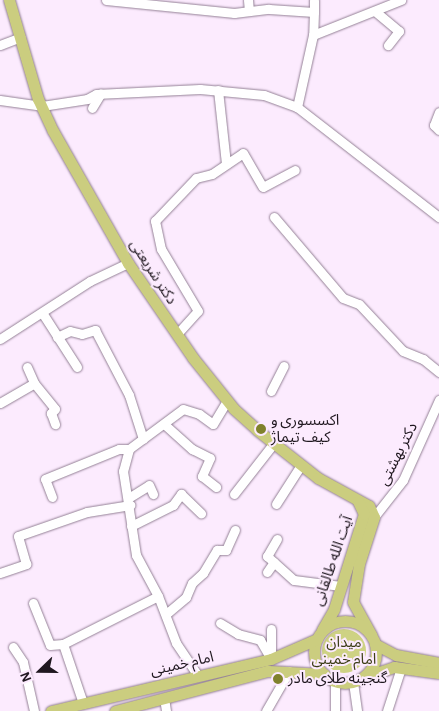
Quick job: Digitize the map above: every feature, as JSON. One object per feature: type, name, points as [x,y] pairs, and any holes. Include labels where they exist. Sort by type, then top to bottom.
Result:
[{"type":"main road","name":"دکتر شریعتی","points":[[9,0],[42,106],[128,263],[177,334],[227,401],[273,444],[301,465],[357,498]]},
{"type":"main road","name":"آیت الله طالقانی","points":[[357,498],[369,506],[374,517],[357,572],[353,602],[373,640]]},
{"type":"main road","name":"آیت الله طالقانی","points":[[319,637],[334,609],[364,514],[357,498]]},
{"type":"main road","points":[[439,663],[396,655],[373,640],[356,623],[346,621],[336,623],[319,637],[316,662],[324,674],[335,682],[358,680],[401,668],[439,673]]},
{"type":"main road","name":"امام خمینی","points":[[51,711],[271,659],[319,637]]},
{"type":"main road","points":[[358,680],[374,663],[373,640]]},
{"type":"main road","name":"امام خمینی","points":[[115,711],[268,671],[324,674]]},
{"type":"street","points":[[106,0],[249,11],[314,12]]},
{"type":"street","points":[[248,0],[249,11]]},
{"type":"street","points":[[297,107],[314,35],[314,0]]},
{"type":"street","points":[[314,35],[376,12],[401,0]]},
{"type":"street","points":[[376,12],[399,31],[388,45]]},
{"type":"street","points":[[0,45],[21,37]]},
{"type":"street","points":[[218,90],[226,164]]},
{"type":"street","points":[[0,100],[42,106],[102,93],[218,90],[264,95],[297,107],[439,217]]},
{"type":"street","points":[[92,108],[102,93]]},
{"type":"street","points":[[439,112],[434,125],[439,130]]},
{"type":"street","points":[[177,334],[198,311],[161,249],[155,221],[196,178],[242,154],[263,187],[295,170]]},
{"type":"street","points":[[274,217],[343,298],[359,304],[403,351],[423,359],[439,372]]},
{"type":"street","points":[[0,339],[42,314],[90,281],[128,263]]},
{"type":"street","points":[[42,314],[77,367]]},
{"type":"street","points":[[58,337],[70,331],[82,334],[95,330],[129,395],[143,439]]},
{"type":"street","points":[[271,391],[284,366]]},
{"type":"street","points":[[27,367],[34,383],[55,409],[51,413],[54,424]]},
{"type":"street","points":[[0,403],[34,383]]},
{"type":"street","points":[[198,676],[176,643],[158,596],[136,555],[131,526],[130,501],[123,471],[130,449],[183,409],[199,414],[213,424],[227,401]]},
{"type":"street","name":"دکتر بهشتی","points":[[374,517],[403,480],[438,405]]},
{"type":"street","points":[[164,424],[192,450],[210,458],[202,476],[216,487]]},
{"type":"street","points":[[234,494],[273,444]]},
{"type":"street","points":[[52,497],[46,479],[119,449],[130,449]]},
{"type":"street","points":[[276,504],[301,465]]},
{"type":"street","points":[[0,574],[26,564],[18,536],[87,512],[130,501],[149,485],[153,494]]},
{"type":"street","points":[[131,526],[173,506],[181,494],[201,512]]},
{"type":"street","points":[[166,614],[186,598],[192,583],[203,573],[217,550],[226,550],[235,530]]},
{"type":"street","points":[[277,539],[267,556],[294,580],[340,586]]},
{"type":"street","points":[[267,572],[274,562]]},
{"type":"street","points":[[32,603],[50,645],[63,644],[158,596]]},
{"type":"street","points":[[220,623],[238,634],[260,640],[271,659]]},
{"type":"street","points":[[271,629],[271,659]]},
{"type":"street","points":[[63,644],[84,703]]},
{"type":"street","points":[[13,647],[23,662],[34,711]]},
{"type":"street","points":[[387,711],[401,668]]},
{"type":"street","points":[[266,711],[289,671]]},
{"type":"street","points":[[357,711],[358,680]]},
{"type":"street","points":[[335,682],[335,711]]},
{"type":"street","points":[[164,698],[166,711]]},
{"type":"green space","name":"میدان امام خمینی","points":[[348,629],[360,635],[365,642],[365,660],[360,667],[353,672],[340,673],[332,670],[325,663],[322,647],[325,639],[332,632]]},
{"type":"place","name":"اکسسوری و کیف تیماژ","points":[[261,429]]},
{"type":"place","name":"گنجینه طلای مادر","points":[[278,679]]}]
